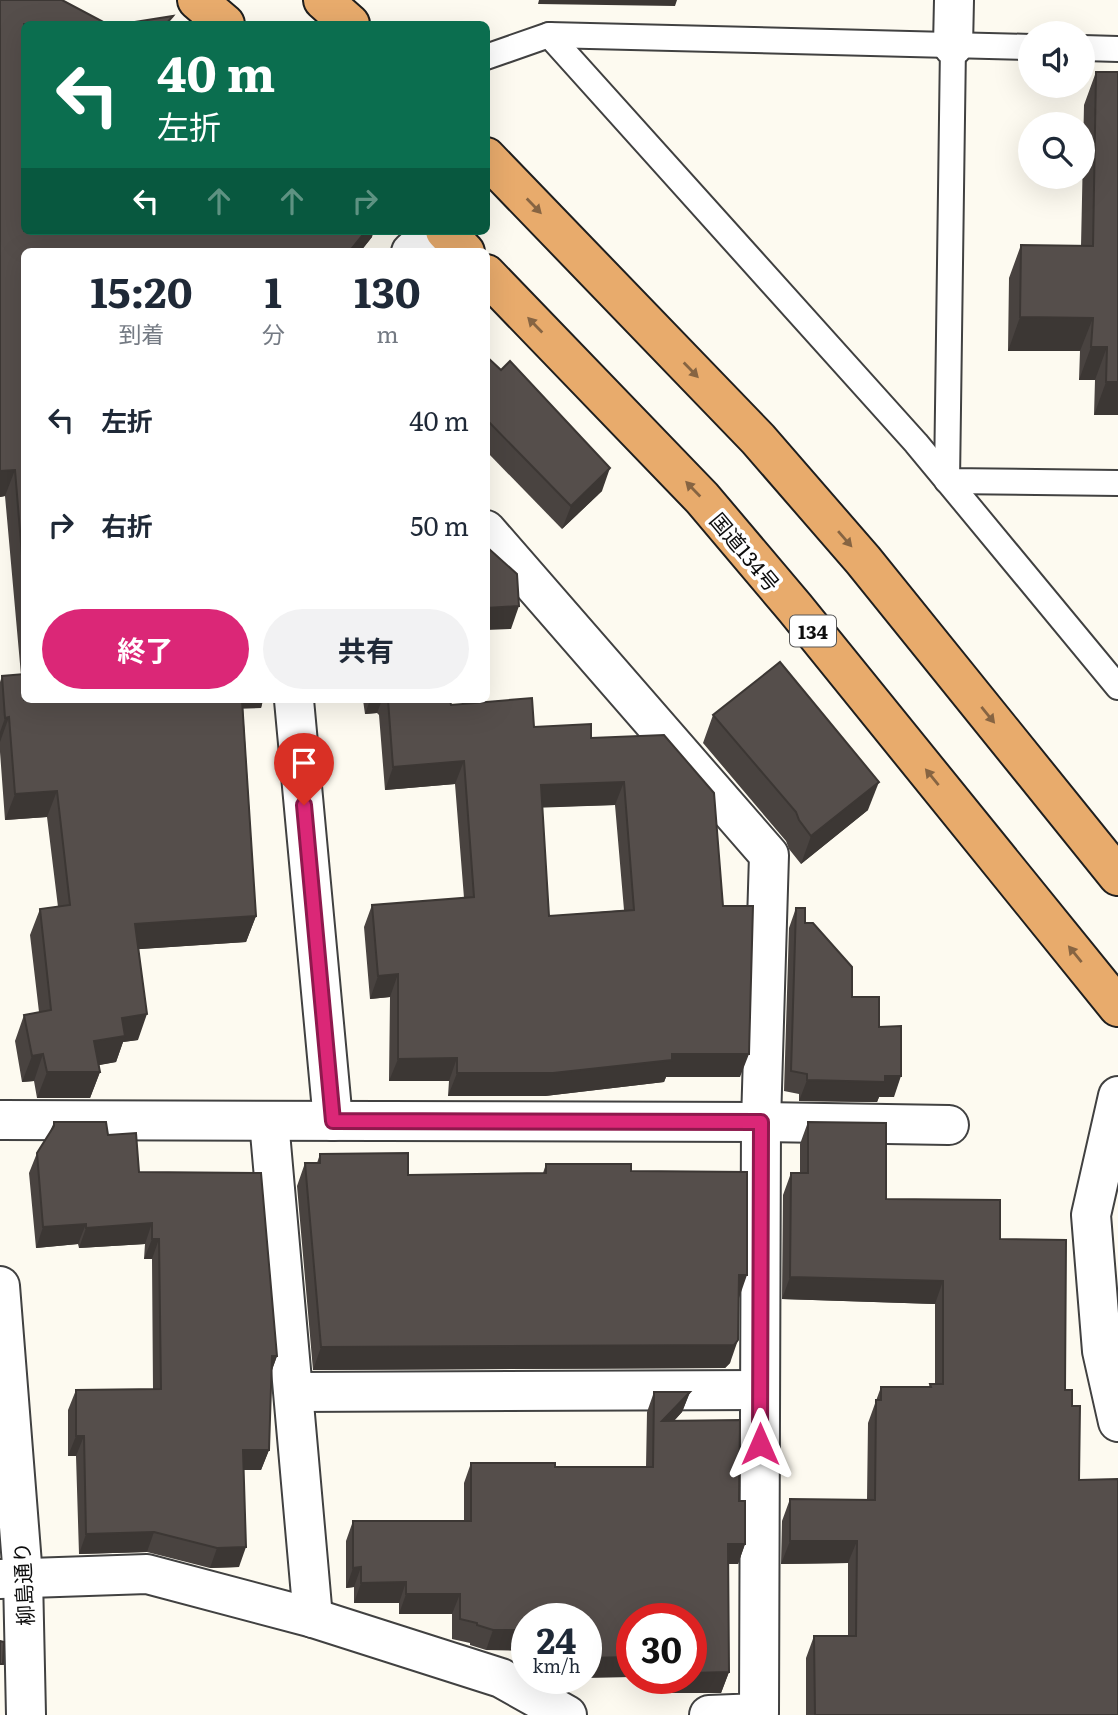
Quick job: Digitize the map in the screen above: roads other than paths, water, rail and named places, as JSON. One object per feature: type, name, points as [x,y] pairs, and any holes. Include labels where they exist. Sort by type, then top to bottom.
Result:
[{"type":"highway","points":[[197,0],[222,21]]},
{"type":"highway","points":[[323,0],[347,21]]},
{"type":"highway","points":[[490,161],[758,439],[863,560],[1118,876]]},
{"type":"highway","points":[[449,235],[461,248]]},
{"type":"highway","name":"国道134号","points":[[490,278],[702,498],[795,608],[1118,1007]]},
{"type":"street","points":[[953,46],[954,0]]},
{"type":"street","points":[[415,248],[430,235]]},
{"type":"street","points":[[490,535],[769,855],[761,1122],[759,1713],[709,1715]]},
{"type":"street","points":[[294,703],[333,1121]]},
{"type":"street","points":[[1118,1097],[1091,1215],[1102,1351],[1118,1422]]},
{"type":"street","points":[[0,1120],[949,1125]]},
{"type":"street","points":[[269,1121],[313,1618]]},
{"type":"street","name":"柳島通り","points":[[0,1286],[12,1578],[26,1715]]},
{"type":"street","points":[[294,1392],[760,1390]]},
{"type":"street","points":[[12,1578],[147,1574],[313,1618],[501,1678],[568,1715]]},
{"type":"lane","points":[[549,35],[916,443],[1118,687]]},
{"type":"lane","points":[[490,56],[549,35],[1018,47]]},
{"type":"lane","points":[[947,481],[953,46]]},
{"type":"lane","points":[[1095,48],[1118,49]]},
{"type":"lane","points":[[947,481],[1118,483]]}]
